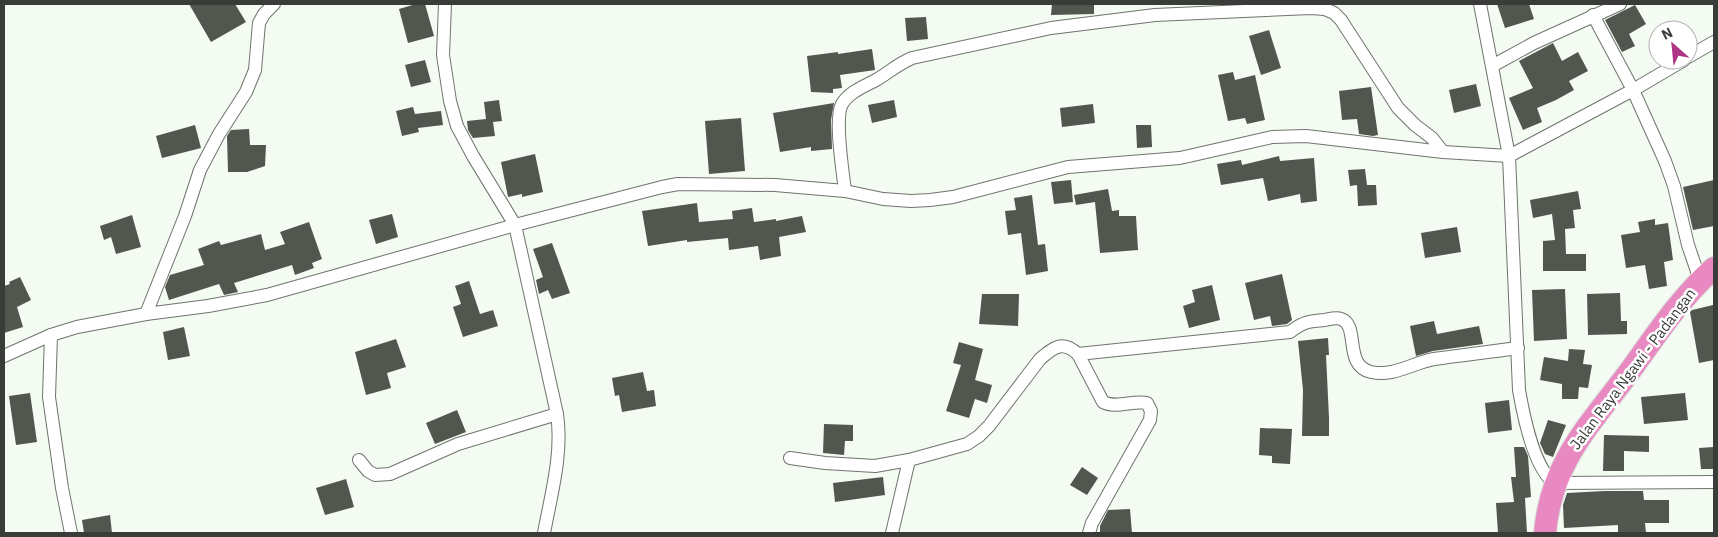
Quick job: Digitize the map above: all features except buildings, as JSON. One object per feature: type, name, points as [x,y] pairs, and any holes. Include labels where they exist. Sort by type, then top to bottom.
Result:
[{"type":"highway","name":"Jalan Raya Ngawi - Padangan","points":[[1544,533],[1555,483],[1562,466],[1581,434],[1661,328],[1707,274]]},
{"type":"street","points":[[146,314],[185,216],[200,170],[249,85],[255,70],[259,23],[264,14],[274,4]]},
{"type":"street","points":[[445,4],[443,55],[450,101],[457,126],[516,225],[557,414],[559,444],[544,533]]},
{"type":"street","points":[[1480,4],[1509,156],[1519,390],[1522,411],[1541,468],[1549,480],[1555,483],[1714,482]]},
{"type":"street","points":[[1492,66],[1534,42],[1620,4]]},
{"type":"street","points":[[845,191],[839,124],[839,113],[842,103],[850,95],[878,79],[893,67],[912,58],[1052,28],[1155,10],[1310,8],[1325,9],[1334,13],[1348,28],[1398,108],[1432,138],[1443,152]]},
{"type":"street","points":[[1593,15],[1633,90],[1671,178],[1688,245],[1707,274]]},
{"type":"street","points":[[1698,52],[1714,42]]},
{"type":"street","points":[[4,356],[51,335],[77,327],[267,295],[516,225],[678,184],[776,185],[845,191],[883,199],[930,200],[953,197],[1068,167],[1180,158],[1272,137],[1306,136],[1443,152],[1509,156],[1667,70]]},
{"type":"street","points":[[1078,354],[1290,332],[1303,323],[1339,318],[1346,322],[1349,328],[1354,357],[1357,363],[1370,372],[1398,371],[1432,360],[1518,348]]},
{"type":"street","points":[[51,335],[49,397],[62,488],[72,533]]},
{"type":"street","points":[[790,458],[861,466],[888,465],[967,444],[979,436],[1049,351],[1064,346],[1072,348],[1078,354],[1103,402],[1114,405],[1142,402],[1147,403],[1151,411],[1150,420],[1092,523],[1089,533]]},
{"type":"street","points":[[359,460],[374,475],[390,474],[458,444],[557,414]]},
{"type":"street","points":[[892,533],[909,460]]}]
